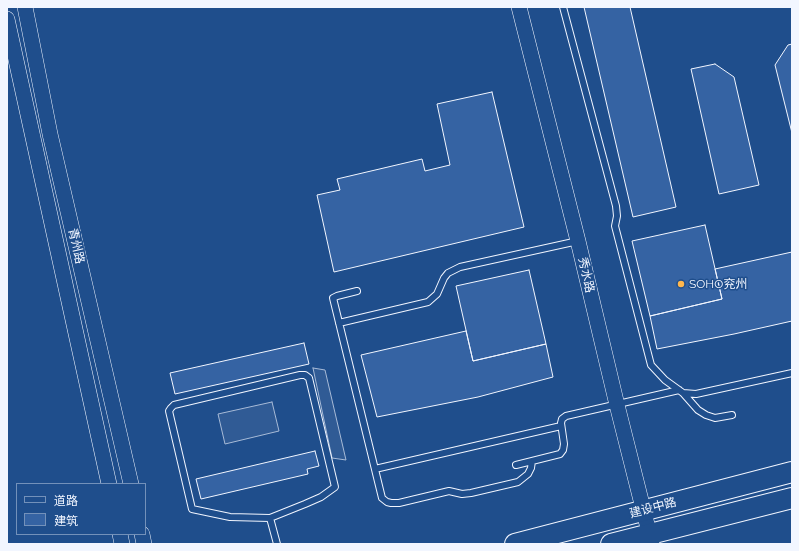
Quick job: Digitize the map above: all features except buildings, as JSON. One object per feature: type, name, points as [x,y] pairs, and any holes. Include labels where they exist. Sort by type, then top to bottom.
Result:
[{"type":"main road","name":"建设中路","points":[[515,544],[792,472]]},
{"type":"main road","name":"建设中路","points":[[611,544],[651,539],[792,498]]},
{"type":"street","name":"青州路","points":[[24,7],[50,134],[131,483]]},
{"type":"street","name":"秀水路","points":[[519,7],[651,539]]},
{"type":"street","name":"青州路","points":[[7,19],[109,483]]},
{"type":"lane","points":[[563,7],[616,206],[617,216],[615,226],[651,366],[665,380],[681,392],[698,410],[706,415],[714,418],[732,415]]},
{"type":"lane","points":[[339,323],[428,302],[437,294],[444,278],[448,273],[460,267],[578,241]]},
{"type":"lane","points":[[357,291],[333,298],[381,495],[387,502],[399,503],[449,491],[462,494],[471,493],[518,482],[528,474],[532,461]]},
{"type":"lane","points":[[516,465],[560,454],[563,450],[564,444],[561,426],[562,419],[566,416],[681,392],[696,394],[792,373]]},
{"type":"lane","points":[[300,375],[305,375],[309,378],[335,487],[321,497],[270,518],[230,517],[192,508],[170,411],[174,405],[300,375]]},
{"type":"lane","points":[[375,469],[561,426]]},
{"type":"lane","points":[[270,518],[277,544]]},
{"type":"shaded area","points":[[313,368],[325,370],[346,460],[332,458]]},
{"type":"shaded area","points":[[272,402],[279,431],[225,444],[218,414]]},
{"type":"place","name":"SOHO兖州","points":[[681,284]]}]
